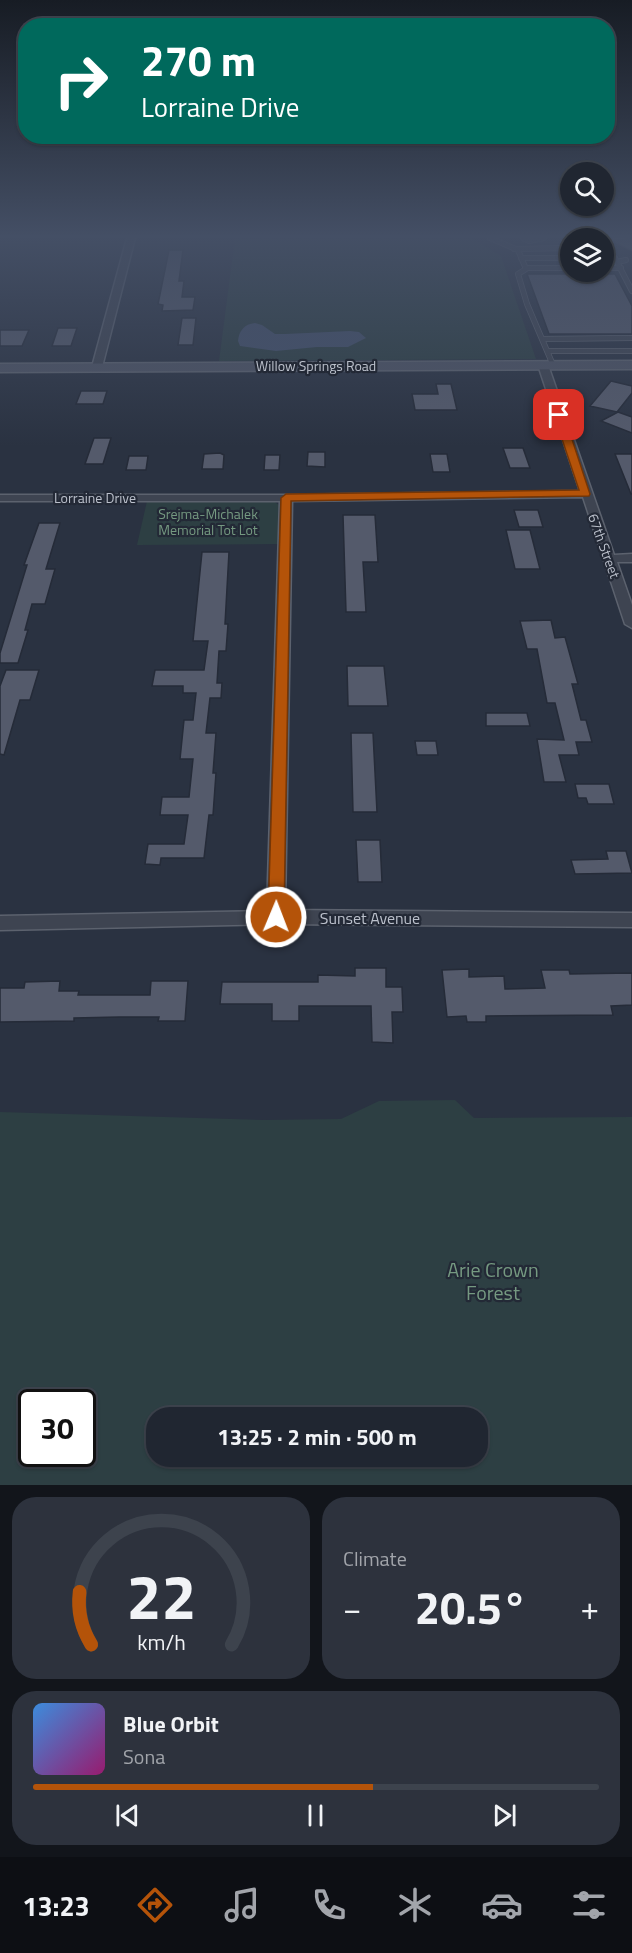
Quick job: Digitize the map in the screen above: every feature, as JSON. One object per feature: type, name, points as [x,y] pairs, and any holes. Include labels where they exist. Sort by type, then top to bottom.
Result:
[{"type":"main road","name":"Willow Springs Road","points":[[0,368],[632,365]]},
{"type":"street","points":[[98,367],[113,307]]},
{"type":"street","name":"67th Street","points":[[548,365],[585,494],[632,624]]},
{"type":"street","name":"Lorraine Drive","points":[[0,498],[286,498],[585,494]]},
{"type":"street","points":[[276,917],[286,498]]},
{"type":"street","points":[[608,559],[632,558]]},
{"type":"street","name":"Sunset Avenue","points":[[0,923],[276,917],[632,920]]},
{"type":"lane","points":[[528,307],[548,351],[548,365]]},
{"type":"lane","points":[[542,339],[632,338]]},
{"type":"lane","points":[[548,351],[632,351]]},
{"type":"green space","points":[[226,307],[518,307],[536,359],[219,361]]},
{"type":"green space","name":"Srejma-Michalek Memorial Tot Lot","points":[[272,500],[279,505],[278,544],[137,545],[147,501]]},
{"type":"green space","name":"Arie Crown Forest","points":[[455,1100],[474,1118],[632,1117],[632,1485],[0,1485],[0,1112],[264,1120],[341,1119],[379,1101]]},
{"type":"water","points":[[255,323],[275,334],[350,331],[359,332],[366,338],[348,347],[276,351],[240,346],[238,341],[241,331],[245,326]]},
{"type":"building","points":[[163,307],[193,307],[193,310],[162,311]]},
{"type":"building","points":[[539,307],[632,307],[632,334],[549,334]]},
{"type":"building","points":[[182,318],[196,318],[193,345],[178,345]]},
{"type":"building","points":[[58,328],[77,328],[71,346],[52,346]]},
{"type":"building","points":[[0,330],[29,330],[22,346],[0,346]]},
{"type":"building","points":[[611,381],[632,386],[632,393],[617,412],[590,406]]},
{"type":"building","points":[[436,384],[451,384],[457,410],[415,410],[412,394],[438,394]]},
{"type":"building","points":[[81,391],[107,391],[103,404],[76,404]]},
{"type":"building","points":[[618,412],[632,417],[632,433],[601,421]]},
{"type":"building","points":[[94,438],[111,438],[103,464],[85,464]]},
{"type":"building","points":[[503,448],[523,448],[530,468],[510,468]]},
{"type":"building","points":[[308,452],[325,452],[325,467],[307,466]]},
{"type":"building","points":[[204,454],[224,455],[223,469],[202,469]]},
{"type":"building","points":[[430,454],[447,454],[450,472],[433,472]]},
{"type":"building","points":[[615,454],[632,454],[632,494],[631,494]]},
{"type":"building","points":[[265,455],[280,455],[279,470],[264,470]]},
{"type":"building","points":[[129,456],[148,456],[146,470],[126,470]]},
{"type":"building","points":[[514,510],[538,510],[543,527],[519,527]]},
{"type":"building","points":[[343,515],[375,515],[378,562],[363,562],[366,612],[346,612]]},
{"type":"building","points":[[39,523],[60,523],[46,569],[55,569],[45,604],[32,604],[25,630],[28,630],[18,663],[0,663],[0,653],[27,565],[24,565]]},
{"type":"building","points":[[506,530],[530,530],[540,569],[515,569]]},
{"type":"building","points":[[202,552],[229,552],[225,624],[228,624],[226,651],[219,651],[217,683],[222,683],[221,698],[210,698],[206,733],[216,733],[213,815],[209,815],[204,858],[161,858],[160,865],[145,864],[148,844],[184,844],[188,815],[160,815],[162,797],[189,797],[193,759],[180,759],[184,720],[193,720],[196,693],[183,693],[183,686],[152,686],[155,670],[204,670],[208,641],[193,641]]},
{"type":"building","points":[[551,620],[555,638],[565,637],[578,684],[572,684],[581,720],[586,720],[592,742],[576,742],[579,755],[559,755],[566,782],[544,782],[537,739],[564,740],[555,703],[547,703],[537,649],[527,649],[520,621]]},
{"type":"building","points":[[347,666],[384,666],[388,706],[348,706]]},
{"type":"building","points":[[6,670],[39,670],[30,700],[20,700],[4,755],[0,754],[0,686]]},
{"type":"building","points":[[486,713],[527,713],[530,726],[486,726]]},
{"type":"building","points":[[351,733],[373,733],[377,812],[353,812]]},
{"type":"building","points":[[415,741],[436,741],[438,755],[417,755]]},
{"type":"building","points":[[575,784],[609,784],[614,804],[588,804],[586,798],[578,798]]},
{"type":"building","points":[[356,840],[380,840],[382,882],[358,882]]},
{"type":"building","points":[[606,851],[626,851],[632,873],[575,874],[571,860],[608,859]]},
{"type":"building","points":[[355,968],[386,968],[386,987],[402,987],[403,1012],[392,1012],[393,1043],[372,1042],[371,1006],[299,1006],[299,1021],[272,1021],[272,1004],[220,1004],[222,982],[318,982],[318,975],[355,976]]},
{"type":"building","points":[[469,969],[469,977],[504,976],[505,989],[545,988],[541,970],[569,970],[570,974],[632,973],[632,1005],[611,1006],[613,1015],[486,1016],[486,1022],[467,1022],[466,1016],[447,1017],[442,970]]},
{"type":"building","points":[[60,981],[59,991],[79,991],[78,995],[150,995],[151,981],[188,981],[185,1021],[158,1021],[159,1017],[119,1017],[74,1018],[74,1021],[0,1022],[0,988],[24,988],[25,982]]},
{"type":"route","points":[[276,917],[286,498],[585,494],[559,415]]}]
